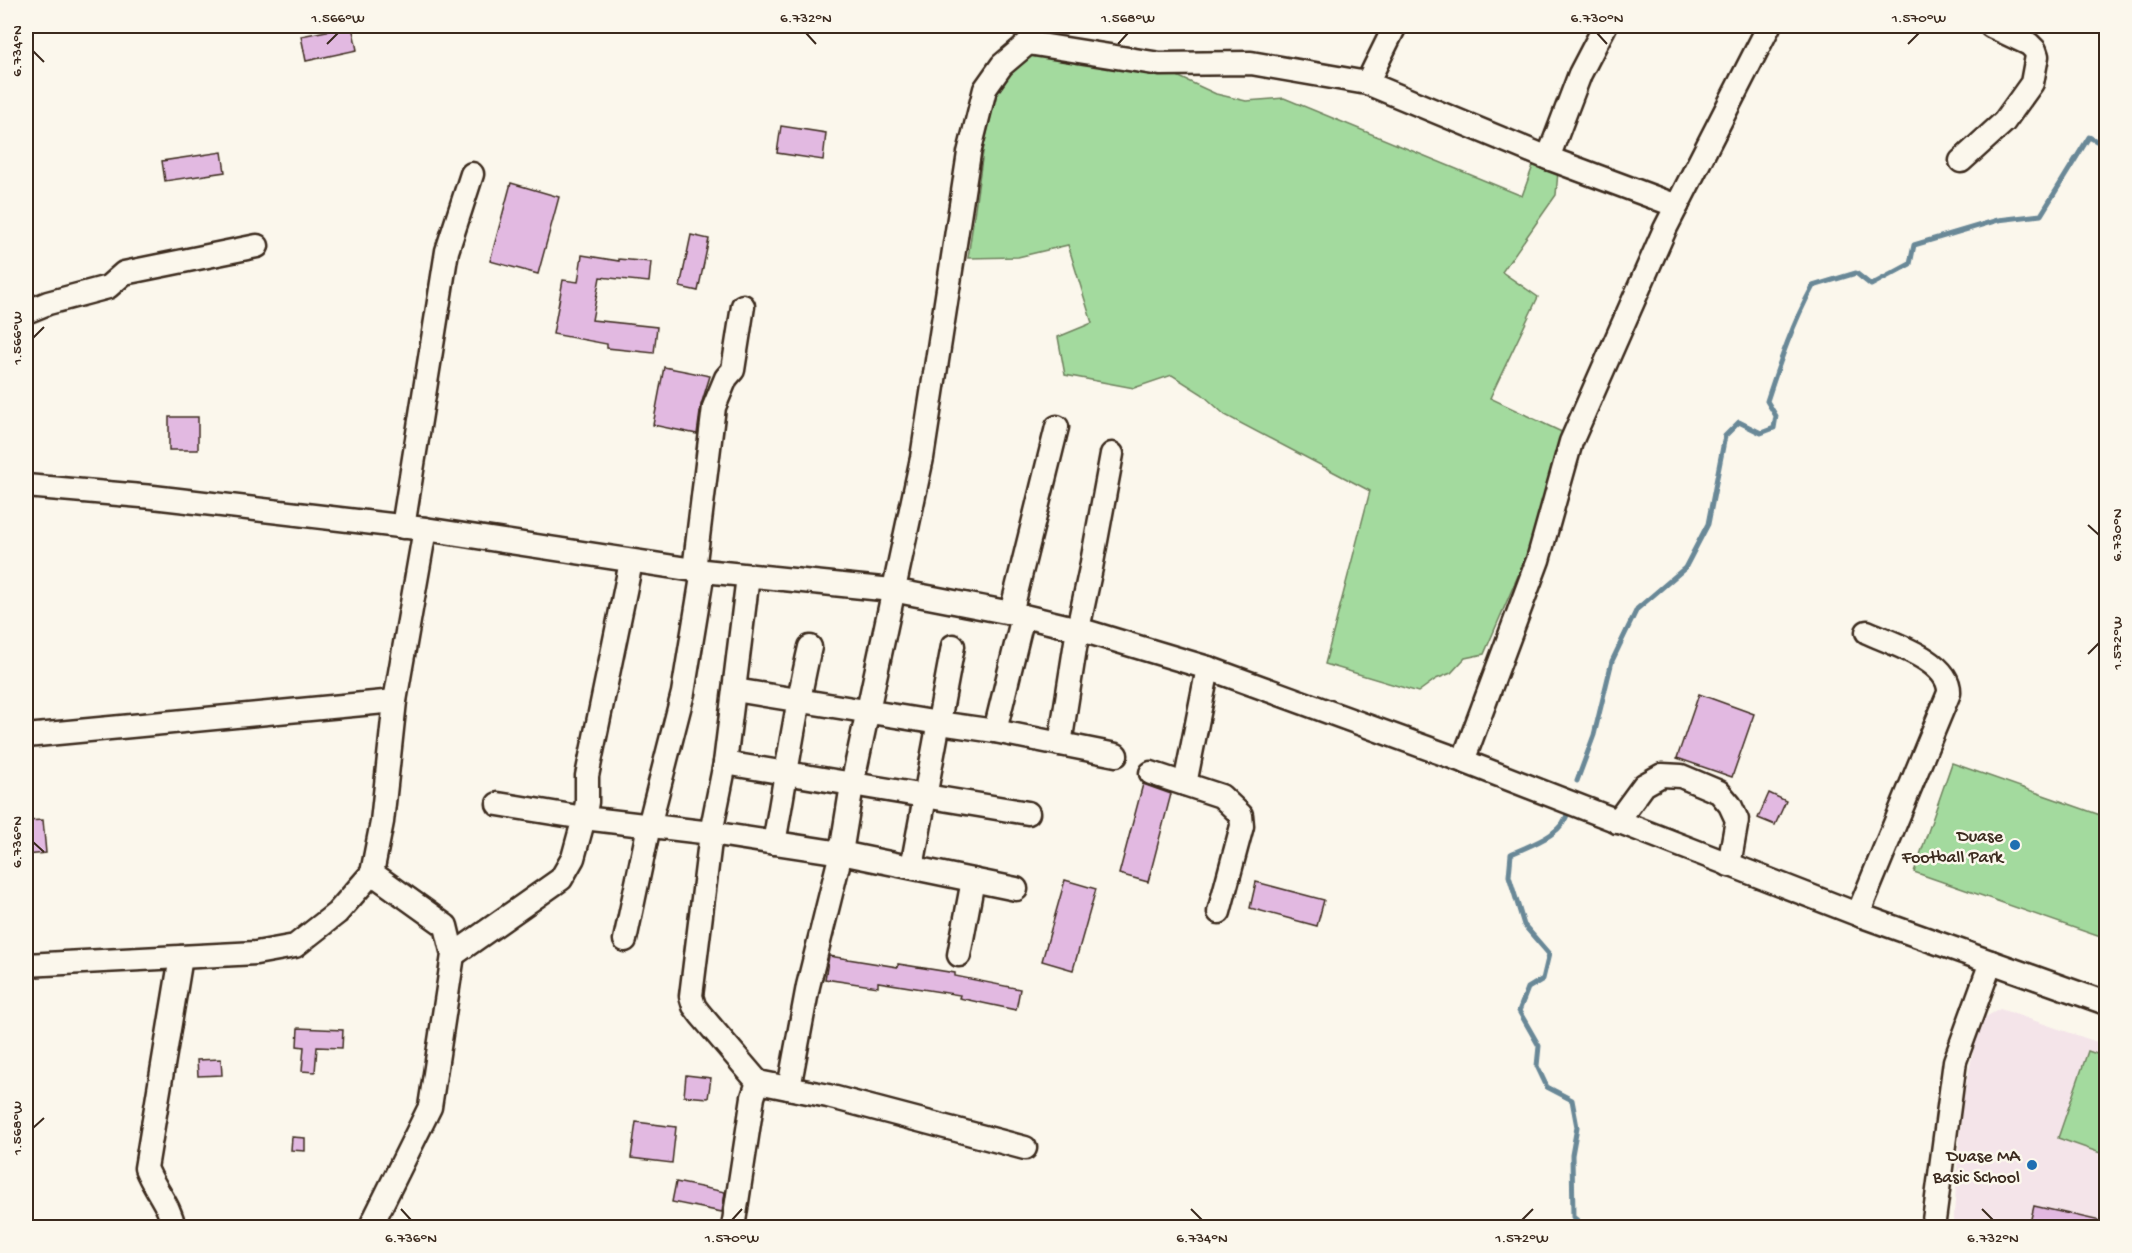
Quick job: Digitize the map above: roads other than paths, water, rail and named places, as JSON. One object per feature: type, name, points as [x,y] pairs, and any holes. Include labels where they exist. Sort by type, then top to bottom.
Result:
[{"type":"street","points":[[1367,83],[1395,26]]},
{"type":"street","points":[[1548,158],[1580,74],[1605,26]]},
{"type":"street","points":[[1463,762],[1538,560],[1571,442],[1677,206],[1769,26]]},
{"type":"street","points":[[1961,161],[2004,122],[2032,83],[2037,56],[2035,50],[1991,26]]},
{"type":"street","points":[[789,1088],[808,986],[842,853],[852,784],[922,458],[969,153],[985,89],[1002,65],[1028,43],[1160,64],[1251,63],[1367,83],[1548,158],[1677,206]]},
{"type":"street","points":[[26,965],[256,953],[295,946],[337,913],[372,873],[382,822],[447,251],[472,174]]},
{"type":"street","points":[[26,312],[48,303],[108,286],[124,273],[257,246]]},
{"type":"street","points":[[625,940],[649,826],[682,693],[698,571],[714,407],[726,378],[733,370],[743,306]]},
{"type":"street","points":[[995,731],[1017,614],[1057,427]]},
{"type":"street","points":[[1060,744],[1078,629],[1112,454]]},
{"type":"street","points":[[26,486],[153,497],[414,528],[698,571],[892,590],[1017,614],[1078,629],[1208,668],[1463,762],[1862,916],[2106,1003]]},
{"type":"street","points":[[453,955],[561,879],[573,858],[584,818],[587,802],[587,776],[631,562]]},
{"type":"street","points":[[748,576],[725,763],[711,833],[691,996],[694,1006],[758,1082],[828,1096],[1025,1148]]},
{"type":"street","points":[[1862,916],[1862,904],[1948,693],[1949,685],[1944,676],[1925,658],[1867,632]]},
{"type":"street","points":[[774,843],[798,700],[810,646]]},
{"type":"street","points":[[912,867],[953,646]]},
{"type":"street","points":[[1185,784],[1208,668]]},
{"type":"street","points":[[735,690],[995,731],[1116,755]]},
{"type":"street","points":[[26,736],[395,700]]},
{"type":"street","points":[[725,763],[1028,813]]},
{"type":"street","points":[[1151,773],[1221,796],[1241,815],[1242,826],[1219,912]]},
{"type":"street","points":[[1617,822],[1644,785],[1662,774],[1681,776],[1719,792],[1730,805],[1737,820],[1729,865]]},
{"type":"street","points":[[498,804],[842,853],[1016,889]]},
{"type":"street","points":[[370,1227],[430,1107],[453,955],[446,926],[372,873]]},
{"type":"street","points":[[959,955],[973,880]]},
{"type":"street","points":[[174,1227],[171,1214],[151,1183],[146,1168],[182,957]]},
{"type":"street","points":[[1933,1227],[1955,1061],[1991,962]]},
{"type":"street","points":[[733,1227],[753,1097],[758,1082]]},
{"type":"waterway","points":[[1577,781],[1594,735],[1612,661],[1637,609],[1685,568],[1708,524],[1725,436],[1739,422],[1761,433],[1774,428],[1776,416],[1767,401],[1793,328],[1813,286],[1856,273],[1871,285],[1910,264],[1914,245],[1998,220],[2041,215],[2089,137],[2106,146]]},
{"type":"waterway","points":[[1568,811],[1560,827],[1553,833],[1511,854],[1509,876],[1524,925],[1549,954],[1543,979],[1528,988],[1519,1011],[1539,1046],[1537,1066],[1547,1087],[1572,1100],[1577,1127],[1572,1155],[1573,1217],[1587,1228]]},
{"type":"place","name":"Duase Football Park","points":[[2015,845]]},
{"type":"place","name":"Duase MA Basic School","points":[[2032,1165]]}]
